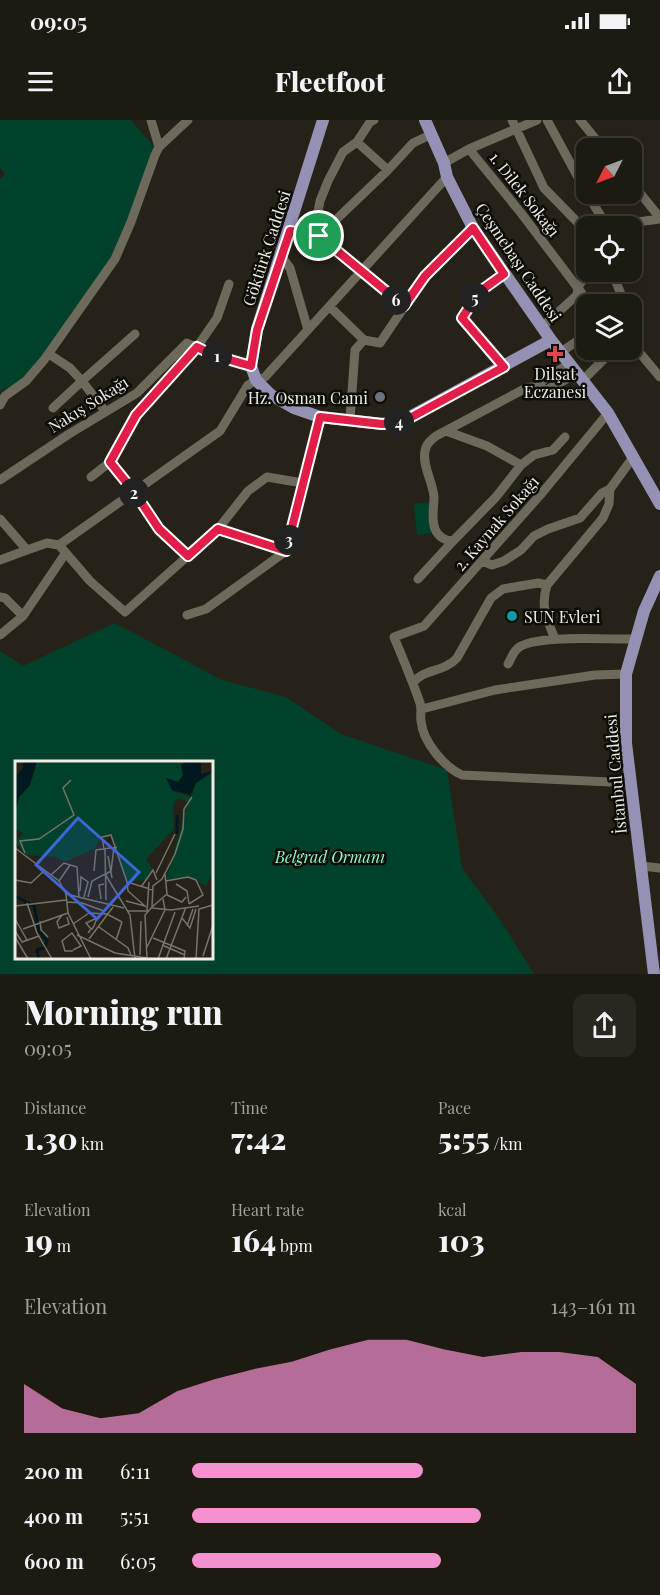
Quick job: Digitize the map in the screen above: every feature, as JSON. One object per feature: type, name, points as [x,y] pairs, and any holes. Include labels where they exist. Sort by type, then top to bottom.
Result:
[{"type":"main road","name":"Göktürk Caddesi","points":[[256,380],[251,366],[257,330],[323,120]]},
{"type":"main road","name":"Çeşmebaşı Caddesi","points":[[425,120],[444,163],[447,177],[473,228],[550,340],[608,413],[660,504]]},
{"type":"main road","points":[[256,380],[271,395],[294,408],[320,417],[382,424],[393,423],[406,420],[550,340]]},
{"type":"main road","name":"İstanbul Caddesi","points":[[654,974],[626,743],[626,674],[644,611],[660,576]]},
{"type":"street","points":[[151,120],[159,147]]},
{"type":"street","points":[[0,405],[6,396],[26,381],[49,354],[115,259],[159,147],[188,120]]},
{"type":"street","points":[[375,120],[370,122],[357,142],[344,152],[320,201],[316,222],[320,235],[360,272],[404,306]]},
{"type":"street","points":[[444,163],[514,125],[537,120]]},
{"type":"street","points":[[547,120],[576,173]]},
{"type":"street","points":[[580,120],[595,138]]},
{"type":"street","points":[[514,125],[544,188],[576,221]]},
{"type":"street","points":[[320,235],[413,143],[430,135]]},
{"type":"street","points":[[357,142],[388,170]]},
{"type":"street","name":"1. Dilek Sokağı","points":[[469,149],[583,294]]},
{"type":"street","points":[[59,545],[220,431],[248,385],[265,377],[447,177]]},
{"type":"street","points":[[642,196],[660,219]]},
{"type":"street","points":[[642,221],[660,219]]},
{"type":"street","points":[[330,307],[364,340],[380,343],[425,276],[473,228]]},
{"type":"street","points":[[290,231],[320,235]]},
{"type":"street","points":[[281,256],[290,268],[308,330]]},
{"type":"street","points":[[504,274],[479,292],[462,318],[504,367]]},
{"type":"street","points":[[542,327],[577,295],[581,282]]},
{"type":"street","points":[[91,477],[110,462],[136,415],[197,347],[217,318],[229,284]]},
{"type":"street","points":[[53,408],[135,334]]},
{"type":"street","points":[[350,419],[355,350],[364,340]]},
{"type":"street","points":[[561,352],[576,342]]},
{"type":"street","name":"Nakış Sokağı","points":[[0,480],[105,411],[137,393],[187,343],[197,347]]},
{"type":"street","points":[[197,347],[213,355],[251,366]]},
{"type":"street","points":[[49,354],[70,368],[105,411]]},
{"type":"street","points":[[642,356],[660,377]]},
{"type":"street","points":[[453,541],[445,540],[435,530],[434,495],[424,452],[428,443],[526,388],[547,390],[597,360]]},
{"type":"street","name":"2. Kaynak Sokağı","points":[[413,683],[394,637],[424,626],[608,413]]},
{"type":"street","points":[[187,615],[206,609],[286,551],[320,417]]},
{"type":"street","points":[[446,431],[487,446],[521,465]]},
{"type":"street","points":[[418,579],[496,497],[521,465],[534,454],[553,450],[565,437]]},
{"type":"street","points":[[482,561],[492,565],[504,561],[521,550],[534,536],[580,518],[602,493],[610,489],[634,456]]},
{"type":"street","points":[[110,462],[135,493],[159,529],[188,556]]},
{"type":"street","points":[[0,560],[47,543],[59,545],[90,582],[125,612],[218,529],[248,491],[267,477],[303,483]]},
{"type":"street","points":[[555,639],[546,616],[543,599],[547,585],[603,518],[609,504],[610,489]]},
{"type":"street","points":[[0,519],[27,550]]},
{"type":"street","points":[[218,529],[286,551]]},
{"type":"street","points":[[0,635],[23,616],[66,554]]},
{"type":"street","points":[[547,585],[538,583],[503,588],[491,598],[458,658],[450,666],[417,677],[413,683],[422,709],[421,723],[426,737],[443,764],[462,776],[631,783]]},
{"type":"street","points":[[0,597],[5,598],[23,616]]},
{"type":"street","points":[[508,664],[516,650],[524,645],[555,639],[635,639]]},
{"type":"street","points":[[422,709],[495,690],[595,675],[626,674]]},
{"type":"street","points":[[641,866],[660,868]]},
{"type":"green space","points":[[0,120],[131,120],[154,147],[141,199],[111,261],[54,346],[23,381],[0,391],[0,180],[5,174],[0,168]]},
{"type":"green space","points":[[429,502],[432,533],[417,535],[414,504]]},
{"type":"green space","name":"Belgrad Ormanı","points":[[115,623],[222,680],[286,697],[341,734],[447,770],[462,868],[501,921],[534,974],[0,974],[0,651],[23,666]]},
{"type":"place","name":"Dilşat Eczanesi","points":[[555,354]]},
{"type":"place","name":"Hz. Osman Cami","points":[[380,397]]},
{"type":"place","name":"SUN Evleri","points":[[512,616]]},
{"type":"route","points":[[473,228],[504,274],[479,292],[462,318],[504,367],[406,420],[382,424],[320,417],[286,551],[218,529],[188,556],[159,529],[135,493],[110,462],[136,415],[197,347],[213,355],[251,366],[257,330],[290,231],[319,236],[404,306],[425,276],[473,228]]}]
